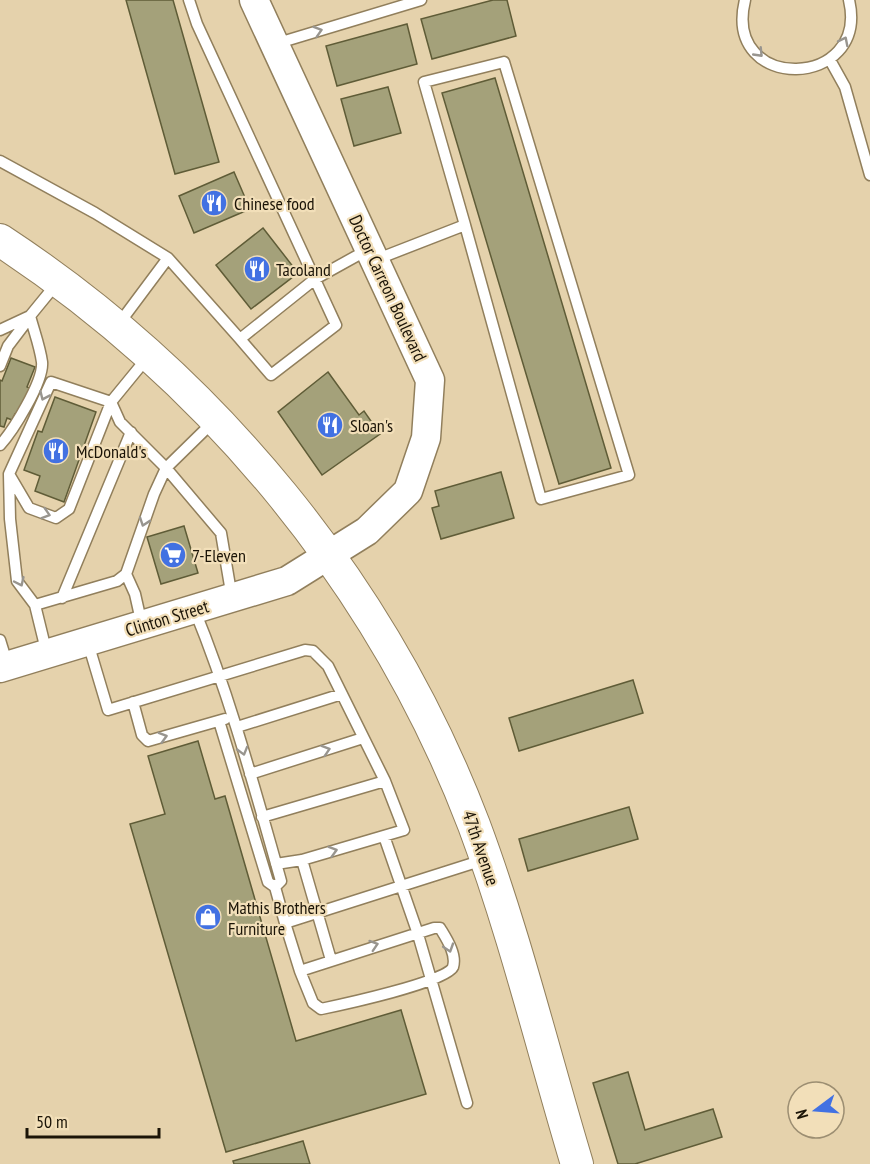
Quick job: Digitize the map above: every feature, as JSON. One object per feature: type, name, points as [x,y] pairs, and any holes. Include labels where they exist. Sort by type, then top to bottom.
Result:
[{"type":"main road","name":"Doctor Carreon Boulevard","points":[[254,0],[430,380],[426,438],[408,491],[367,531],[329,555]]},
{"type":"main road","name":"47th Avenue","points":[[0,240],[59,281],[116,327],[216,419],[262,468],[329,555],[369,616],[409,685],[454,778],[486,859],[577,1164]]},
{"type":"main road","name":"Clinton Street","points":[[3,658],[47,654],[287,581],[329,555]]},
{"type":"lane","points":[[0,161],[95,213],[168,258],[272,375],[336,325],[197,24],[189,0]]},
{"type":"lane","points":[[274,44],[421,0]]},
{"type":"lane","points":[[745,0],[744,29],[751,45],[761,57],[780,68],[797,71],[813,68],[830,60],[842,46],[848,35],[851,17],[849,0]]},
{"type":"lane","points":[[830,60],[844,87],[870,175]]},
{"type":"lane","points":[[504,62],[629,475],[541,499],[465,225],[424,82],[504,62]]},
{"type":"lane","points":[[240,339],[315,279],[372,255],[465,225]]},
{"type":"lane","points":[[116,327],[168,258]]},
{"type":"lane","points":[[0,366],[8,346],[59,281]]},
{"type":"lane","points":[[0,330],[30,316]]},
{"type":"lane","points":[[0,445],[11,434],[42,365],[30,316]]},
{"type":"lane","points":[[9,474],[28,508],[56,518],[69,509],[111,402],[150,356]]},
{"type":"lane","points":[[47,654],[35,605],[17,581],[10,519],[9,474],[51,382],[111,402],[120,422],[166,468],[221,533],[232,598]]},
{"type":"lane","points":[[35,605],[117,581],[126,574],[154,494],[166,468],[216,419]]},
{"type":"lane","points":[[62,598],[131,432]]},
{"type":"lane","points":[[126,574],[135,594],[142,626]]},
{"type":"lane","points":[[194,610],[221,674],[281,881],[275,886]]},
{"type":"lane","points":[[87,642],[108,710],[305,650],[313,651],[328,666],[385,781],[404,830],[302,860],[276,864]]},
{"type":"lane","points":[[133,702],[142,735],[148,741],[219,721],[235,722],[342,694]]},
{"type":"lane","points":[[219,721],[268,882],[275,886],[300,971],[313,1003],[321,1008],[432,980],[451,970],[454,965],[450,945],[440,928],[417,931],[300,971]]},
{"type":"lane","points":[[250,774],[363,738]]},
{"type":"lane","points":[[262,818],[385,781]]},
{"type":"lane","points":[[384,836],[403,885],[467,1103]]},
{"type":"lane","points":[[285,923],[316,911],[486,859]]},
{"type":"lane","points":[[302,860],[331,960]]},
{"type":"building","points":[[126,0],[173,0],[219,162],[175,174]]},
{"type":"building","points":[[493,0],[507,0],[516,36],[432,59],[421,19]]},
{"type":"building","points":[[407,24],[417,64],[337,86],[326,46]]},
{"type":"building","points":[[495,78],[611,468],[559,484],[442,93]]},
{"type":"building","points":[[388,87],[401,133],[354,146],[341,99]]},
{"type":"building","name":"Chinese food","points":[[234,172],[250,209],[194,233],[179,196]]},
{"type":"building","name":"Tacoland","points":[[263,228],[298,273],[251,309],[216,265]]},
{"type":"building","points":[[11,358],[35,367],[27,387],[33,390],[17,415],[15,414],[12,420],[7,418],[4,427],[0,426],[0,380],[2,381]]},
{"type":"building","name":"Sloan's","points":[[328,372],[359,415],[364,411],[380,434],[322,475],[278,412]]},
{"type":"building","name":"McDonald's","points":[[55,397],[96,412],[64,502],[35,491],[40,476],[24,470],[38,431],[42,432]]},
{"type":"building","points":[[501,472],[514,518],[441,539],[432,508],[439,506],[435,491]]},
{"type":"building","name":"7-Eleven","points":[[184,526],[198,573],[161,584],[147,537]]},
{"type":"building","points":[[633,680],[643,713],[519,751],[509,718]]},
{"type":"building","name":"Mathis Brothers Furniture","points":[[198,741],[215,799],[225,796],[296,1041],[401,1010],[426,1094],[226,1152],[130,824],[165,814],[148,756]]},
{"type":"building","points":[[629,807],[638,839],[528,871],[519,839]]},
{"type":"building","points":[[628,1072],[645,1130],[713,1109],[722,1137],[635,1164],[618,1164],[593,1083]]},
{"type":"building","points":[[303,1141],[310,1164],[234,1164],[233,1161]]},
{"type":"place","name":"Chinese food","points":[[214,203]]},
{"type":"place","name":"Tacoland","points":[[257,269]]},
{"type":"place","name":"Sloan's","points":[[330,425]]},
{"type":"place","name":"McDonald's","points":[[56,451]]},
{"type":"place","name":"7-Eleven","points":[[173,555]]},
{"type":"place","name":"Mathis Brothers Furniture","points":[[208,917]]}]
